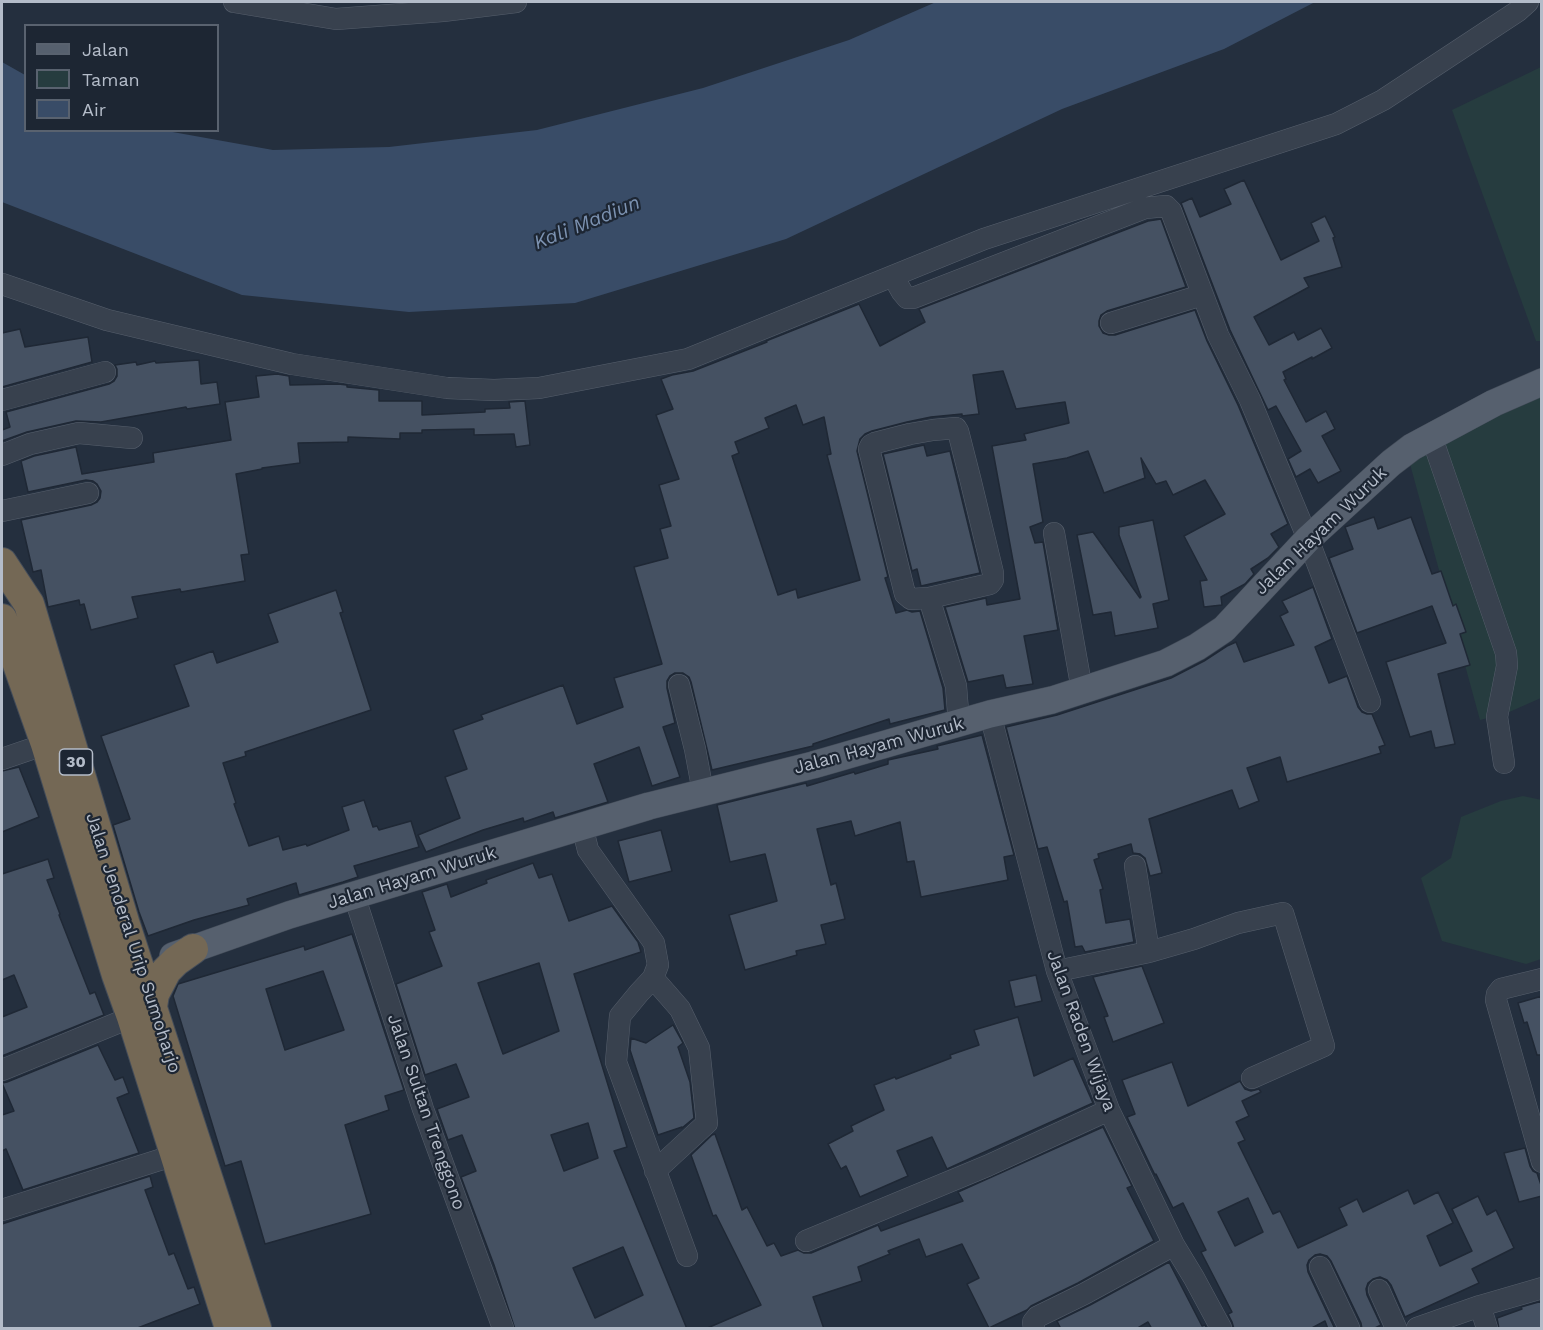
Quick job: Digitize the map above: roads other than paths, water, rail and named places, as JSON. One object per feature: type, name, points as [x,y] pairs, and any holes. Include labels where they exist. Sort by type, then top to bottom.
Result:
[{"type":"highway","name":"Jalan Jenderal Urip Sumoharjo","points":[[2,563],[29,604],[128,971]]},
{"type":"highway","name":"Jalan Jenderal Urip Sumoharjo","points":[[2,619],[256,1329]]},
{"type":"highway","points":[[142,1012],[166,971],[193,949]]},
{"type":"highway","name":"Jalan Jenderal Urip Sumoharjo","points":[[142,1012],[176,1155],[230,1329]]},
{"type":"main road","name":"Jalan Hayam Wuruk","points":[[128,971],[288,915],[649,806],[813,765],[990,714],[1052,700],[1166,663],[1197,647],[1224,629],[1308,539],[1391,463],[1412,447],[1494,403],[1542,382]]},
{"type":"street","points":[[234,2],[336,20],[516,2]]},
{"type":"street","points":[[2,284],[107,320],[292,364],[447,388],[494,390],[539,388],[688,359],[984,239],[1336,124],[1383,100],[1518,11],[1528,2]]},
{"type":"street","points":[[893,276],[907,298],[913,298],[1145,208],[1166,206],[1171,211],[1218,335],[1250,400],[1308,539],[1370,702]]},
{"type":"street","points":[[1111,323],[1202,295]]},
{"type":"street","points":[[2,400],[105,372]]},
{"type":"street","points":[[956,428],[993,580],[990,584],[929,598],[911,599],[906,594],[869,449],[875,443],[910,434],[956,428]]},
{"type":"street","points":[[2,455],[30,444],[79,433],[132,438]]},
{"type":"street","points":[[1431,438],[1506,653],[1507,666],[1497,717],[1504,763]]},
{"type":"street","points":[[2,511],[88,493]]},
{"type":"street","points":[[1054,533],[1082,690]]},
{"type":"street","points":[[929,598],[956,686],[959,724]]},
{"type":"street","points":[[679,685],[703,792]]},
{"type":"street","name":"Jalan Raden Wijaya","points":[[990,714],[1057,971],[1109,1110],[1174,1245],[1221,1329]]},
{"type":"street","points":[[2,759],[46,744]]},
{"type":"street","points":[[582,826],[588,850],[654,943],[658,965],[653,978],[620,1016],[616,1062],[687,1256]]},
{"type":"street","points":[[1135,866],[1149,952]]},
{"type":"street","name":"Jalan Sultan Trenggono","points":[[354,895],[423,1109],[503,1329]]},
{"type":"street","points":[[1057,971],[1149,952],[1194,939],[1238,922],[1283,913],[1324,1046],[1252,1077]]},
{"type":"street","points":[[653,978],[680,1009],[699,1048],[707,1123],[655,1170]]},
{"type":"street","points":[[1542,979],[1501,989],[1496,1000],[1542,1162]]},
{"type":"street","points":[[2,1070],[142,1012]]},
{"type":"street","points":[[806,1241],[987,1166],[1109,1110]]},
{"type":"street","points":[[2,1210],[176,1155]]},
{"type":"street","points":[[1034,1329],[1033,1322],[1037,1317],[1174,1245]]},
{"type":"street","points":[[1320,1267],[1349,1329]]},
{"type":"street","points":[[1418,1329],[1480,1306],[1542,1288]]},
{"type":"street","points":[[1379,1290],[1396,1329]]},
{"type":"street","points":[[1480,1306],[1487,1329]]},
{"type":"water","name":"Kali Madiun","points":[[936,2],[1315,2],[1224,49],[1062,109],[786,239],[575,303],[409,312],[242,295],[2,202],[2,62],[24,74],[24,132],[173,132],[273,150],[389,147],[537,130],[703,88],[849,40]]}]
